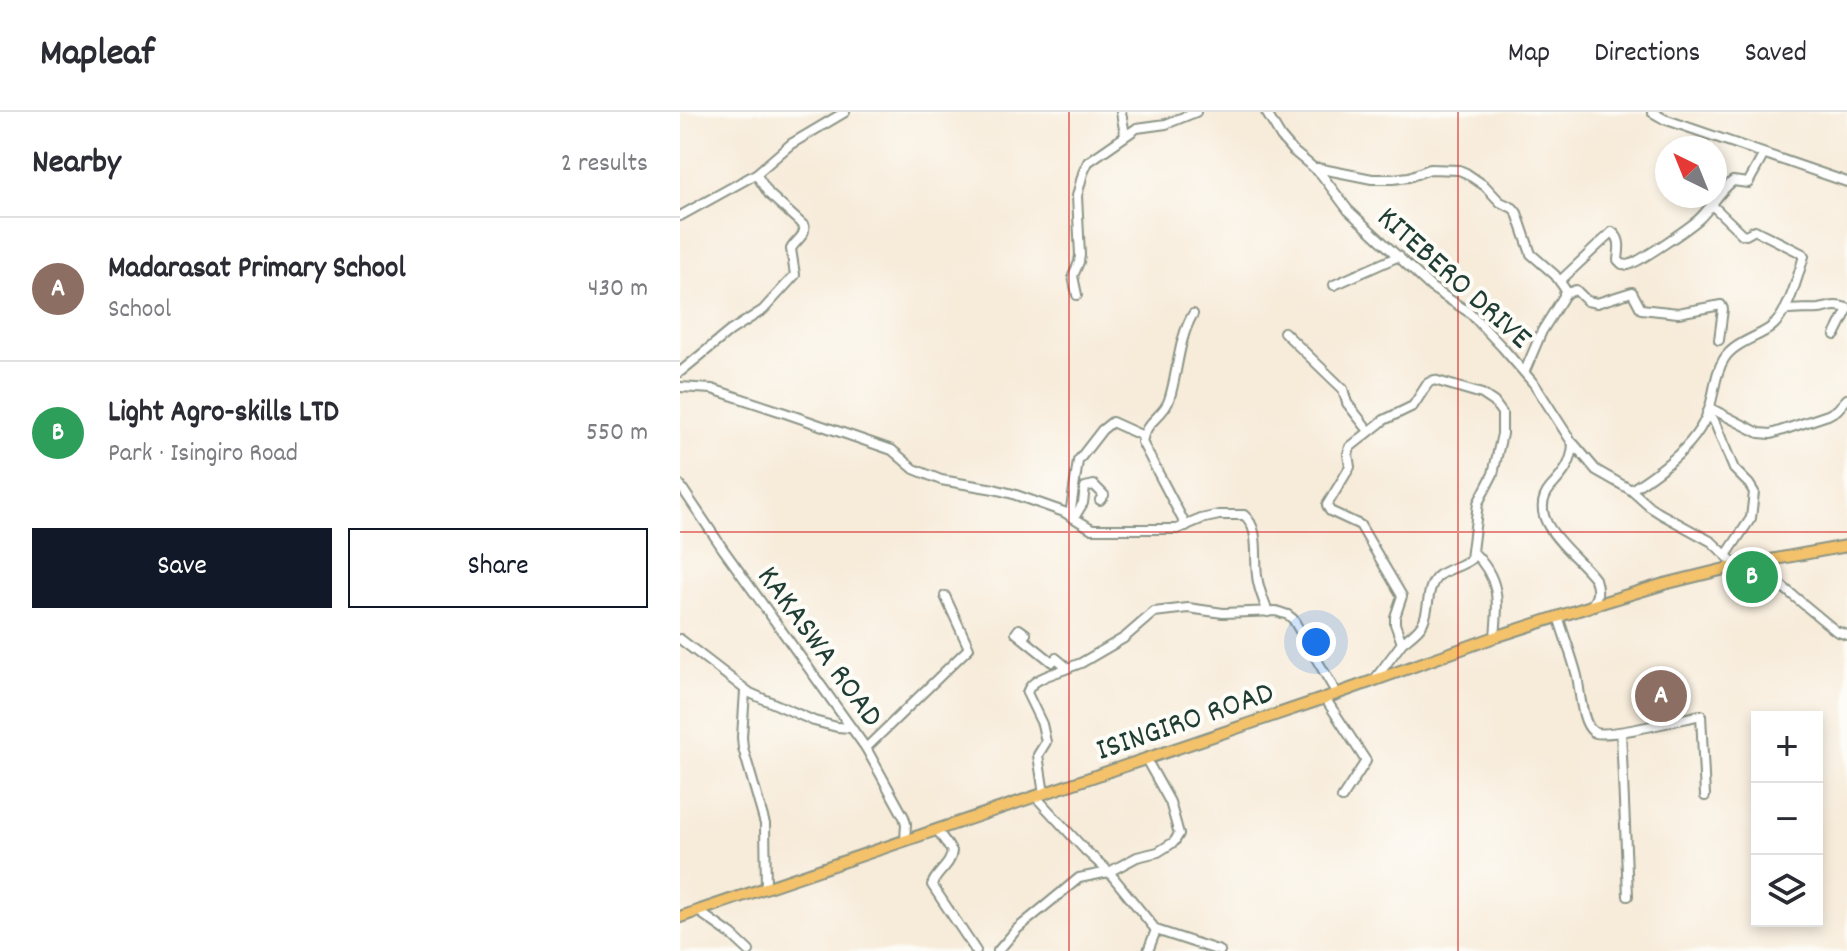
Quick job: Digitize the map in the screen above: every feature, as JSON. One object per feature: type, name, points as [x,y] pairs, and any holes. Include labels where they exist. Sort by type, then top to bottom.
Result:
[{"type":"main road","name":"ISINGIRO ROAD","points":[[680,917],[1558,616],[1737,566],[1847,546]]},
{"type":"street","points":[[680,216],[756,174],[791,144],[845,112]]},
{"type":"street","points":[[1121,112],[1125,135]]},
{"type":"street","points":[[1077,295],[1073,276],[1079,262],[1077,196],[1088,162],[1137,128],[1166,124],[1196,112]]},
{"type":"street","name":"KITEBERO DRIVE","points":[[1266,112],[1281,137],[1325,178],[1348,210],[1440,294],[1470,313],[1525,371],[1573,444],[1596,470],[1631,490],[1650,507],[1703,536],[1737,566]]},
{"type":"street","points":[[1652,112],[1664,119],[1843,180],[1847,193]]},
{"type":"street","points":[[1727,186],[1733,181],[1748,183],[1764,154]]},
{"type":"street","points":[[1315,168],[1382,179],[1409,177],[1430,169],[1459,170],[1485,186],[1500,202],[1513,208],[1531,254],[1565,289],[1561,303],[1542,331],[1525,371]]},
{"type":"street","points":[[680,372],[730,331],[763,310],[795,275],[791,249],[802,236],[804,226],[769,194],[756,174]]},
{"type":"street","points":[[1560,281],[1612,232],[1619,242],[1618,260],[1630,265],[1665,244],[1709,208]]},
{"type":"street","points":[[1631,490],[1678,455],[1697,434],[1709,411],[1715,382],[1725,357],[1770,328],[1784,311],[1804,256],[1755,230],[1742,234],[1715,208]]},
{"type":"street","points":[[1334,285],[1399,256]]},
{"type":"street","points":[[1564,294],[1576,290],[1587,301],[1597,303],[1632,292],[1641,309],[1664,313],[1721,305],[1719,340]]},
{"type":"street","points":[[1784,311],[1833,305],[1847,310],[1835,335]]},
{"type":"street","points":[[1186,526],[1143,446],[1143,436],[1169,403],[1182,344],[1193,314]]},
{"type":"street","points":[[1284,332],[1343,389],[1347,403],[1369,431]]},
{"type":"street","points":[[1375,679],[1402,643],[1424,621],[1428,596],[1436,578],[1469,562],[1473,552],[1478,503],[1493,474],[1502,434],[1502,413],[1494,402],[1482,394],[1434,380],[1428,383],[1413,406],[1384,420],[1350,447],[1350,467],[1327,505],[1330,511],[1360,525],[1400,590],[1401,601],[1395,624],[1402,643]]},
{"type":"street","points":[[680,387],[712,389],[785,413],[892,450],[920,472],[941,480],[994,489],[1044,504],[1092,529],[1171,529],[1219,515],[1240,514],[1251,522],[1258,584],[1268,612]]},
{"type":"street","points":[[1709,411],[1759,433],[1771,434],[1828,415],[1847,399]]},
{"type":"street","points":[[1709,411],[1734,469],[1754,492],[1751,518],[1727,554]]},
{"type":"street","points":[[1072,517],[1078,461],[1102,430],[1112,422],[1143,436]]},
{"type":"street","points":[[1573,444],[1568,468],[1543,497],[1541,507],[1548,526],[1595,579],[1597,599],[1591,606]]},
{"type":"street","name":"KAKASWA ROAD","points":[[680,485],[866,748],[904,817],[905,841]]},
{"type":"street","points":[[1072,517],[1083,503],[1085,487],[1094,485],[1104,495],[1100,500]]},
{"type":"street","points":[[1473,552],[1493,578],[1498,600],[1495,637]]},
{"type":"street","points":[[1754,563],[1836,631],[1847,635]]},
{"type":"street","points":[[866,748],[969,648],[945,596]]},
{"type":"street","points":[[1220,951],[1156,930],[1040,795],[1038,755],[1046,742],[1028,689],[1033,683],[1081,663],[1124,638],[1154,612],[1188,608],[1223,613],[1283,613],[1293,619],[1337,694]]},
{"type":"street","points":[[1558,616],[1590,729],[1597,733],[1621,732],[1701,715],[1705,796]]},
{"type":"street","points":[[1026,634],[1019,629],[1016,633],[1052,662],[1056,658],[1068,668]]},
{"type":"street","points":[[680,639],[745,691],[814,721],[851,728]]},
{"type":"street","points":[[745,691],[743,748],[765,824],[766,888]]},
{"type":"street","points":[[1325,698],[1366,761],[1342,798]]},
{"type":"street","points":[[1621,732],[1628,896]]},
{"type":"street","points":[[998,951],[1017,929],[1079,878],[1109,872],[1137,857],[1168,847],[1178,839],[1170,802],[1146,759]]},
{"type":"street","points":[[937,830],[953,856],[934,878],[932,885],[976,951]]},
{"type":"street","points":[[698,911],[749,951]]},
{"type":"street","points":[[1148,951],[1156,930]]},
{"type":"place","name":"Light Agro-skills LTD","points":[[1752,577]]},
{"type":"place","name":"Madarasat Primary School","points":[[1661,696]]}]
